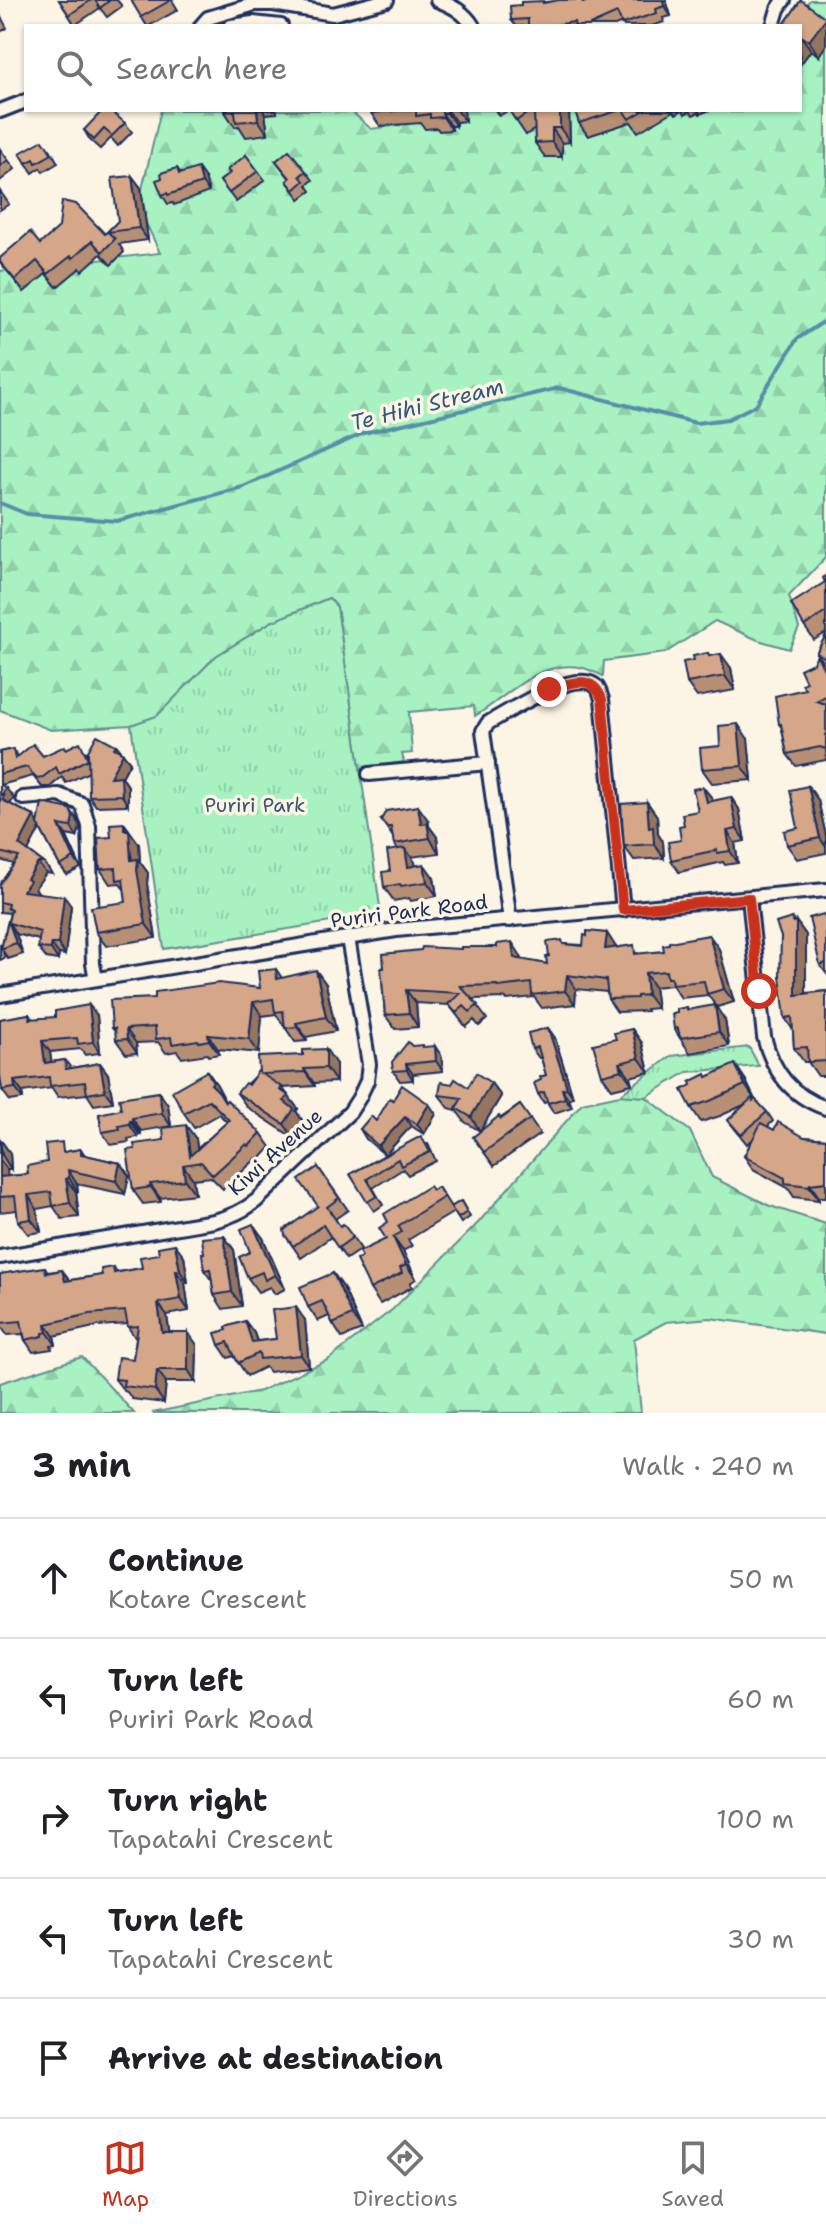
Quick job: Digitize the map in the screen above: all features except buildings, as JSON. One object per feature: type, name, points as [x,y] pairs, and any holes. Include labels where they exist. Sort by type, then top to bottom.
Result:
[{"type":"street","points":[[203,24],[208,18],[255,4],[333,14],[387,0]]},
{"type":"street","points":[[437,0],[454,7],[467,16],[472,24]]},
{"type":"street","points":[[774,24],[784,0]]},
{"type":"street","points":[[0,111],[24,102]]},
{"type":"street","points":[[510,920],[483,731],[488,723],[549,689],[579,682],[598,688],[602,699],[623,910]]},
{"type":"street","points":[[369,774],[488,763]]},
{"type":"street","points":[[23,798],[59,795],[82,804],[89,826],[96,979]]},
{"type":"street","name":"Puriri Park Road","points":[[0,995],[396,930],[826,890]]},
{"type":"street","points":[[749,898],[768,1053],[784,1082],[812,1103],[826,1108]]},
{"type":"street","name":"Kiwi Avenue","points":[[0,1257],[214,1221],[244,1211],[256,1201],[350,1112],[367,1081],[367,1044],[348,938]]},
{"type":"green space","points":[[810,0],[826,0],[826,557],[789,596],[799,628],[789,649],[758,640],[715,621],[665,653],[604,661],[603,676],[588,669],[564,666],[537,674],[475,716],[474,706],[409,712],[412,753],[402,754],[404,762],[360,768],[337,607],[329,598],[271,622],[216,656],[157,716],[131,725],[51,730],[0,710],[0,271],[160,253],[138,206],[161,112],[352,112],[371,129],[400,125],[423,112],[802,112],[802,24],[788,24]]},
{"type":"green space","name":"Puriri Park","points":[[329,598],[337,607],[381,914],[164,949],[131,725],[157,716],[216,656],[271,622]]},
{"type":"green space","points":[[749,1047],[759,1066],[687,1072],[646,1097],[620,1095],[671,1056]]},
{"type":"green space","points":[[620,1095],[646,1097],[690,1131],[712,1177],[770,1206],[826,1224],[826,1334],[710,1318],[666,1322],[634,1339],[641,1413],[152,1413],[260,1391],[328,1360],[393,1309],[478,1223],[582,1103]]},
{"type":"green space","points":[[82,1357],[134,1413],[0,1413],[0,1383]]},
{"type":"waterway","name":"Te Hihi Stream","points":[[0,503],[27,514],[117,521],[243,487],[364,433],[559,388],[696,423],[728,419],[756,405],[797,339],[826,320]]},
{"type":"route","points":[[549,689],[579,682],[590,683],[598,688],[602,699],[623,910],[749,898],[759,991]]}]
